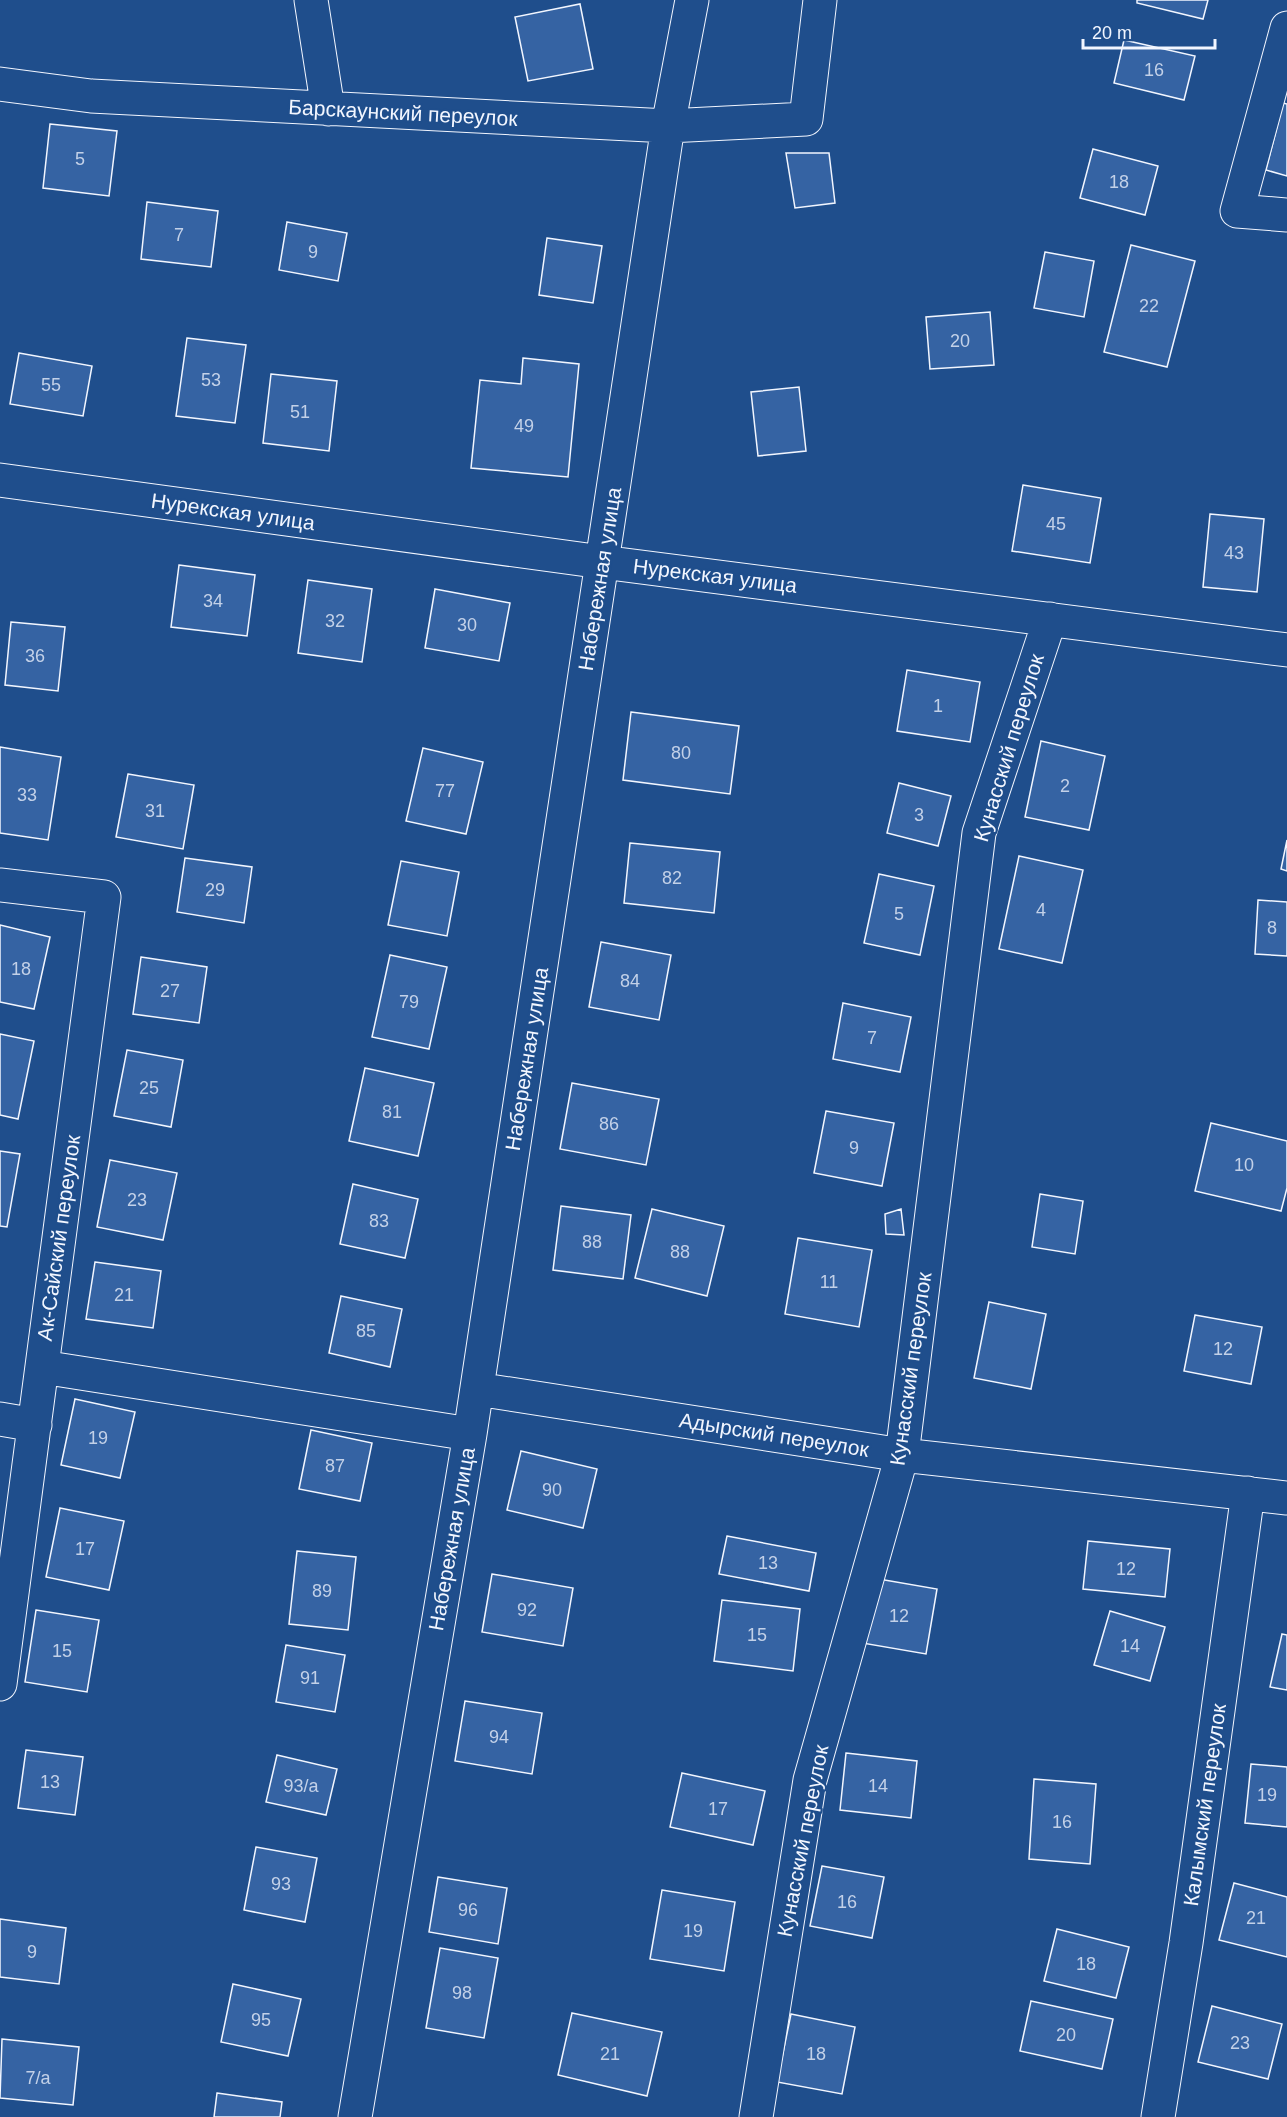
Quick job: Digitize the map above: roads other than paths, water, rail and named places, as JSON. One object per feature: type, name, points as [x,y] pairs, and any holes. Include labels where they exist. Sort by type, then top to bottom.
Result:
[{"type":"street","points":[[311,0],[328,109]]},
{"type":"street","name":"Набережная улица","points":[[355,2117],[470,1434],[668,126],[692,0]]},
{"type":"street","name":"Барскаунский переулок","points":[[0,84],[91,96],[668,126],[806,119],[820,0]]},
{"type":"street","points":[[1287,28],[1237,211],[1287,215]]},
{"type":"street","name":"Нурекская улица","points":[[0,480],[602,562],[1287,650]]},
{"type":"street","name":"Кунасский переулок","points":[[756,2117],[810,1780],[902,1455],[979,834],[1050,619]]},
{"type":"street","name":"Ак-Сайский переулок","points":[[0,885],[104,897],[0,1684]]},
{"type":"street","points":[[42,1367],[470,1434]]},
{"type":"street","name":"Адырский переулок","points":[[477,1389],[902,1455],[1287,1498]]},
{"type":"street","points":[[0,1419],[35,1425]]},
{"type":"street","name":"Калымский переулок","points":[[1158,2117],[1186,1943],[1248,1493]]}]
